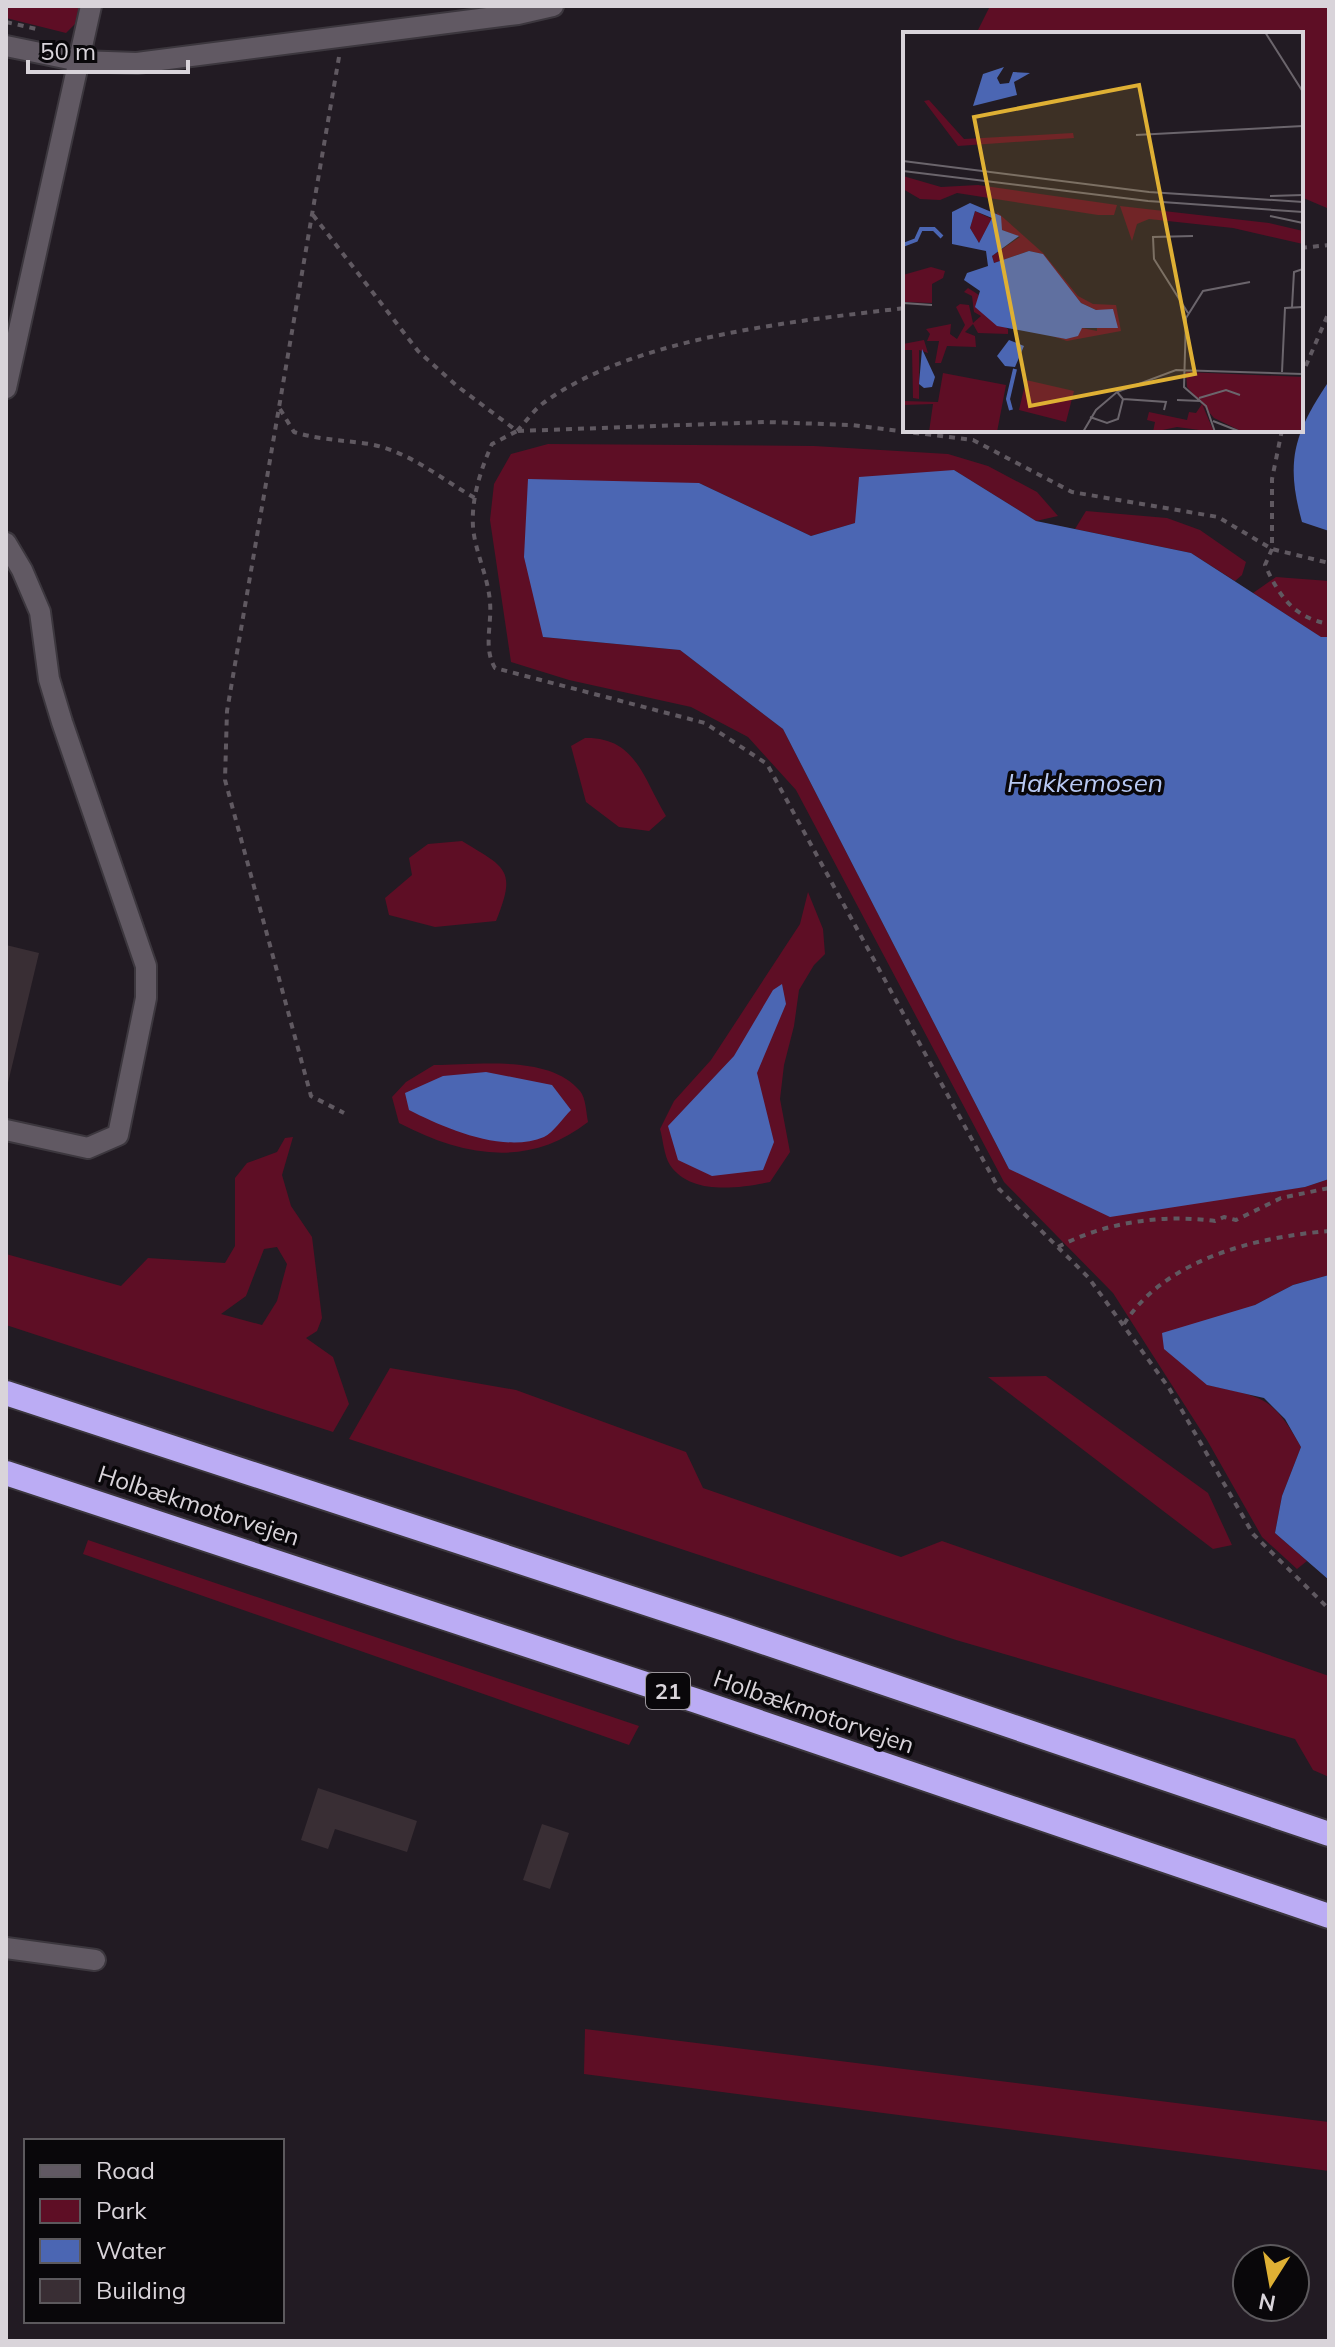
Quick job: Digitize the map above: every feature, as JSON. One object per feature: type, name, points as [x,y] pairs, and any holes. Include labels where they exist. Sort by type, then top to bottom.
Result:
[{"type":"highway","name":"Holbækmotorvejen","points":[[6,1393],[728,1630],[1329,1834]]},
{"type":"highway","name":"Holbækmotorvejen","points":[[6,1473],[697,1701],[1329,1916]]},
{"type":"street","points":[[6,388],[91,6]]},
{"type":"street","points":[[6,46],[79,61],[162,61],[553,6]]},
{"type":"street","points":[[6,543],[22,570],[40,612],[49,679],[146,966],[146,998],[118,1135],[88,1148],[6,1130]]},
{"type":"street","points":[[6,1948],[95,1960]]},
{"type":"path","points":[[343,36],[227,711],[225,780],[311,1096],[344,1113]]},
{"type":"path","points":[[313,215],[418,351],[457,386],[517,431],[766,422],[851,425],[903,431]]},
{"type":"path","points":[[1303,248],[1329,245]]},
{"type":"path","points":[[903,308],[738,331],[635,360],[589,378],[541,405],[517,431],[492,444],[475,498],[474,535],[488,577],[491,613],[488,656],[495,668],[705,723],[767,764],[999,1189],[1088,1277],[1169,1388],[1253,1534],[1329,1609]]},
{"type":"path","points":[[1303,372],[1329,312]]},
{"type":"path","points":[[278,407],[294,432],[327,442],[370,444],[425,465],[475,498]]},
{"type":"path","points":[[908,432],[973,440],[1072,492],[1218,517],[1272,549],[1329,563]]},
{"type":"path","points":[[1282,432],[1272,479],[1272,549],[1265,565],[1280,596],[1306,620],[1329,624]]},
{"type":"path","points":[[1058,1247],[1086,1232],[1156,1220],[1215,1221],[1224,1217],[1236,1220],[1281,1198],[1329,1188]]},
{"type":"path","points":[[1124,1324],[1133,1310],[1164,1281],[1205,1258],[1301,1233],[1329,1231]]},
{"type":"green space","points":[[6,6],[79,6],[75,24],[66,33],[6,18]]},
{"type":"green space","points":[[990,6],[1329,6],[1327,208],[1303,198],[1303,32],[977,32]]},
{"type":"green space","points":[[548,444],[814,446],[948,454],[988,466],[1037,492],[1058,516],[1036,521],[954,470],[855,523],[811,536],[699,483],[543,637],[680,650],[783,729],[1009,1169],[1212,1199],[1305,1187],[1329,1179],[1329,1275],[1293,1285],[1255,1305],[1207,1385],[1241,1392],[1264,1401],[1282,1417],[1301,1447],[1282,1496],[1275,1533],[1307,1561],[1297,1569],[1262,1537],[1207,1440],[1113,1293],[1004,1182],[796,790],[748,737],[691,707],[569,680],[511,662],[490,520],[494,484],[511,454]]},
{"type":"green space","points":[[1086,511],[1167,518],[1200,530],[1246,562],[1242,575],[1235,581],[1191,553],[1075,529]]},
{"type":"green space","points":[[1276,577],[1329,581],[1329,637],[1322,638],[1253,593]]},
{"type":"green space","points":[[585,738],[616,744],[636,762],[666,816],[649,831],[619,827],[586,802],[571,746]]},
{"type":"green space","points":[[462,841],[498,864],[503,872],[506,890],[496,921],[435,927],[389,915],[385,898],[412,875],[409,858],[428,844]]},
{"type":"green space","points":[[808,892],[823,929],[825,954],[814,965],[799,990],[784,1065],[780,1099],[790,1152],[770,1182],[716,1187],[690,1182],[670,1165],[660,1129],[674,1101],[711,1060],[800,924]]},
{"type":"green space","points":[[512,1064],[551,1071],[567,1079],[580,1091],[588,1122],[542,1147],[518,1152],[471,1150],[447,1143],[399,1123],[392,1097],[406,1082],[434,1065]]},
{"type":"green space","points":[[293,1137],[282,1175],[291,1206],[312,1237],[322,1318],[317,1331],[306,1338],[333,1357],[349,1404],[333,1432],[6,1325],[6,1254],[121,1286],[148,1258],[225,1263],[235,1246],[235,1178],[247,1163],[277,1152],[285,1138]],"holes":[[[277,1247],[287,1264],[277,1301],[262,1325],[221,1314],[246,1296],[264,1249]]]},
{"type":"green space","points":[[390,1368],[516,1390],[686,1452],[703,1488],[901,1557],[942,1541],[1329,1676],[1329,1777],[1313,1770],[1295,1739],[956,1640],[349,1439]]},
{"type":"green space","points":[[1046,1376],[1208,1493],[1232,1545],[1213,1549],[988,1377]]},
{"type":"green space","points":[[88,1540],[639,1726],[629,1745],[83,1554]]},
{"type":"green space","points":[[585,2029],[1329,2122],[1329,2171],[584,2074]]},
{"type":"water","points":[[1329,381],[1329,531],[1302,522],[1294,482],[1296,448],[1317,399]]},
{"type":"water","name":"Hakkemosen","points":[[954,470],[1036,521],[1191,553],[1321,637],[1329,637],[1329,1179],[1305,1187],[1110,1217],[1009,1169],[783,729],[680,650],[543,637],[524,557],[528,479],[699,483],[811,536],[855,523],[859,477]]},
{"type":"water","points":[[782,984],[786,1004],[757,1073],[774,1142],[763,1170],[712,1176],[678,1160],[668,1126],[734,1056],[773,990]]},
{"type":"water","points":[[486,1072],[552,1085],[571,1110],[544,1137],[511,1142],[475,1137],[409,1110],[405,1093],[443,1076]]},
{"type":"water","points":[[1329,1275],[1329,1580],[1275,1533],[1282,1496],[1301,1447],[1285,1419],[1264,1398],[1207,1385],[1164,1349],[1162,1333],[1255,1305],[1293,1285]]},
{"type":"building","points":[[6,945],[39,953],[7,1087],[6,1087]]},
{"type":"building","points":[[318,1788],[417,1821],[407,1852],[335,1829],[328,1849],[301,1840]]},
{"type":"building","points":[[542,1824],[569,1833],[550,1889],[523,1880]]}]
